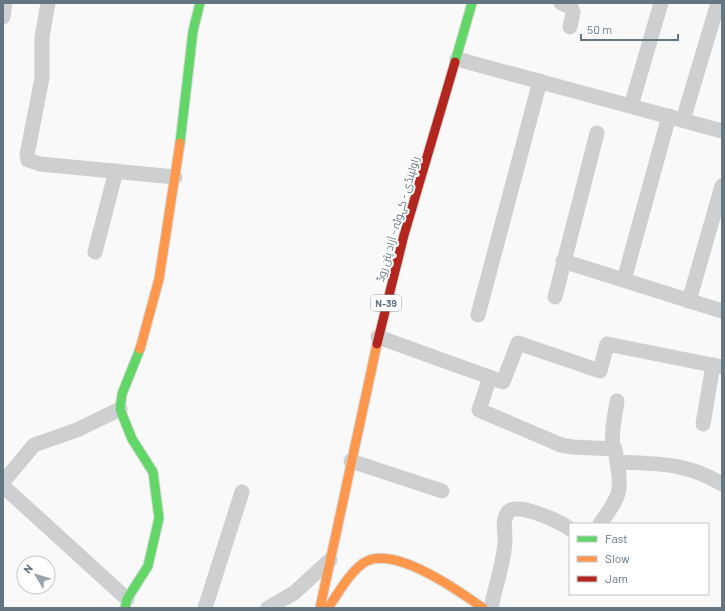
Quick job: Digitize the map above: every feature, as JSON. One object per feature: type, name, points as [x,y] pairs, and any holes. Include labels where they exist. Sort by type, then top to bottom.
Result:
[{"type":"main road","points":[[126,604],[148,566],[159,518],[152,472],[132,439],[120,409],[122,394],[143,342],[159,279],[176,176],[194,31],[200,3]]},
{"type":"main road","name":"راولپنڈی - کہوٹہ - آزاد پتن روڈ","points":[[320,608],[378,337],[404,235],[457,59],[472,3]]},
{"type":"main road","points":[[328,608],[355,572],[367,561],[377,560],[401,563],[426,572],[483,608]]},
{"type":"main road","points":[[355,572],[370,571]]},
{"type":"street","points":[[3,17],[5,3]]},
{"type":"street","points":[[48,3],[42,37],[42,78],[27,155],[28,160],[40,164],[176,176]]},
{"type":"street","points":[[561,3],[571,7],[573,12],[570,27]]},
{"type":"street","points":[[631,106],[661,3]]},
{"type":"street","points":[[683,120],[718,3]]},
{"type":"street","points":[[457,59],[722,131]]},
{"type":"street","points":[[478,315],[540,81]]},
{"type":"street","points":[[624,280],[669,116]]},
{"type":"street","points":[[555,297],[597,133]]},
{"type":"street","points":[[95,252],[116,171]]},
{"type":"street","points":[[688,301],[722,186]]},
{"type":"street","points":[[563,261],[722,312]]},
{"type":"street","points":[[378,337],[503,382],[518,343],[600,371],[607,344],[717,366],[703,424]]},
{"type":"street","points":[[490,377],[479,410],[561,445],[673,465],[691,470],[722,484]]},
{"type":"street","points":[[602,523],[618,496],[620,488],[615,455],[613,427],[617,401]]},
{"type":"street","points":[[3,482],[34,445],[77,430],[120,409]]},
{"type":"street","points":[[351,461],[442,491]]},
{"type":"street","points":[[3,486],[126,604]]},
{"type":"street","points":[[205,608],[242,492]]},
{"type":"street","points":[[491,608],[505,548],[504,525],[508,512],[512,509],[530,512],[558,521],[569,528]]},
{"type":"street","points":[[268,608],[294,593],[330,560]]},
{"type":"traffic: fast","points":[[180,143],[193,31],[200,3]]},
{"type":"traffic: fast","points":[[455,62],[472,3]]},
{"type":"traffic: fast","points":[[125,608],[127,599],[148,566],[159,518],[153,472],[132,439],[120,409],[122,394],[140,349]]},
{"type":"traffic: slow","points":[[140,349],[159,279],[180,143]]},
{"type":"traffic: slow","points":[[320,608],[377,344]]},
{"type":"traffic: slow","points":[[328,608],[345,582],[361,564],[380,558],[411,565],[444,582],[483,608]]},
{"type":"traffic: jam","points":[[377,344],[404,235],[455,62]]}]
